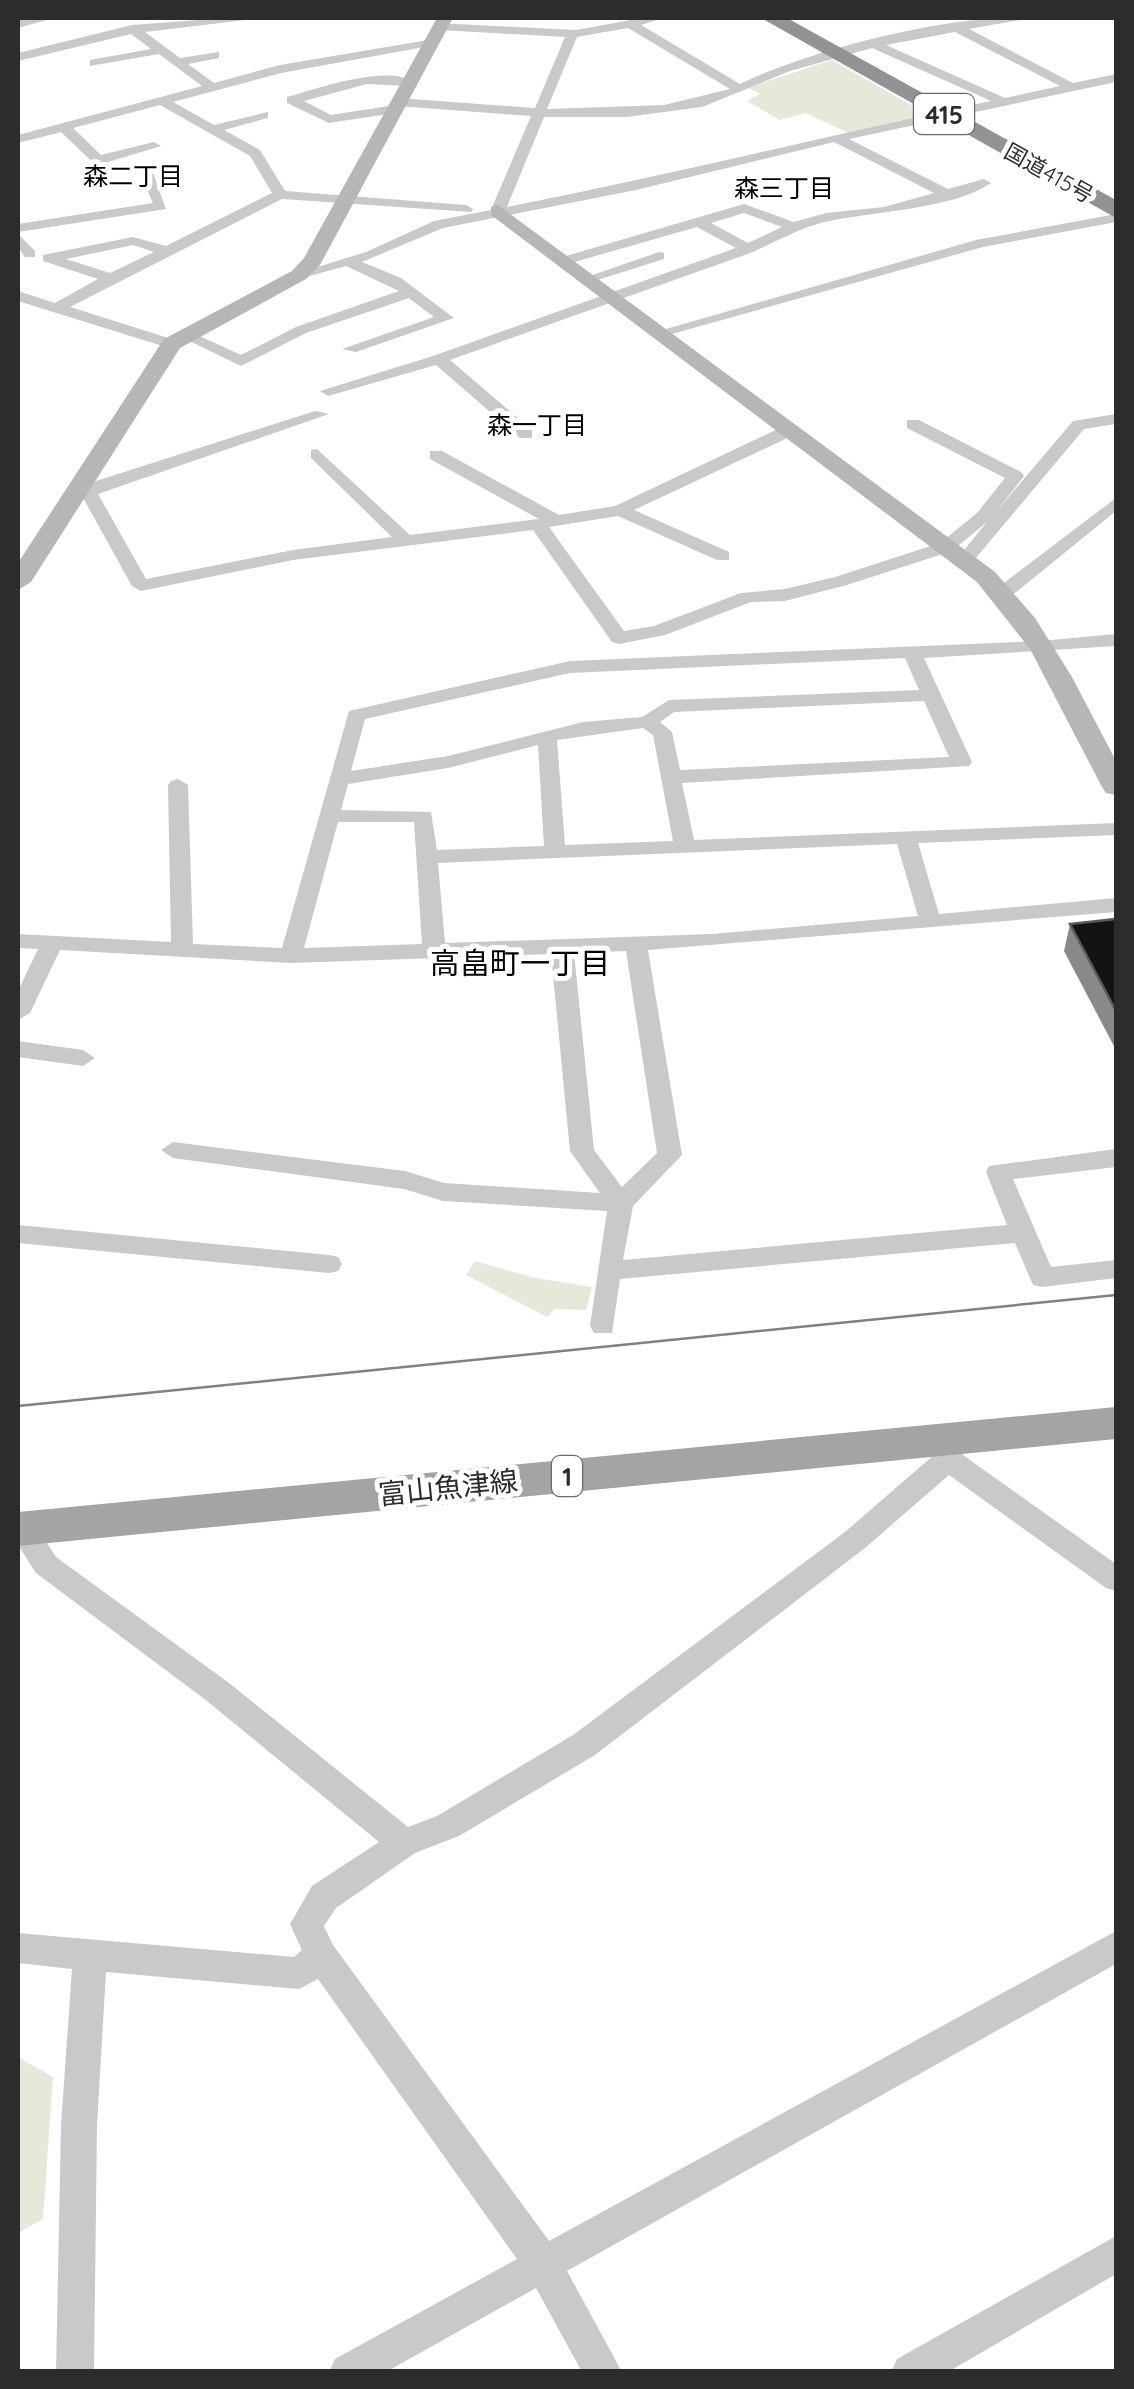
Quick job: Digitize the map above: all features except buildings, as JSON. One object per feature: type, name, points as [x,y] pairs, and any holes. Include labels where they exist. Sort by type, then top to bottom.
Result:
[{"type":"highway","name":"国道415号","points":[[772,18],[842,52]]},
{"type":"highway","name":"国道415号","points":[[788,18],[950,112],[1116,200]]},
{"type":"highway","name":"国道415号","points":[[950,112],[1116,214]]},
{"type":"main road","name":"富山魚津線","points":[[20,1529],[950,1449],[1116,1423]]},
{"type":"street","points":[[18,24],[48,18]]},
{"type":"street","points":[[112,18],[213,88]]},
{"type":"street","points":[[18,57],[132,30],[258,18]]},
{"type":"street","points":[[552,32],[558,18]]},
{"type":"street","points":[[18,139],[251,77],[388,47],[438,29],[576,34],[658,18]]},
{"type":"street","points":[[278,92],[329,119],[396,106],[599,115],[660,109],[705,103],[781,70],[842,52],[1025,18]]},
{"type":"street","points":[[629,23],[739,89]]},
{"type":"street","points":[[958,28],[1068,85]]},
{"type":"street","points":[[299,275],[313,261],[438,29]]},
{"type":"street","points":[[498,210],[503,207],[576,34]]},
{"type":"street","points":[[875,45],[1000,100]]},
{"type":"street","points":[[94,63],[163,50]]},
{"type":"street","points":[[179,62],[215,55]]},
{"type":"street","points":[[251,77],[264,85]]},
{"type":"street","points":[[18,582],[83,491],[180,340],[299,275],[370,255],[439,224],[636,186],[1000,100],[1116,78]]},
{"type":"street","points":[[292,100],[366,80],[409,82]]},
{"type":"street","points":[[164,102],[255,153],[280,195]]},
{"type":"street","points":[[213,129],[264,115]]},
{"type":"street","points":[[64,127],[104,165],[154,146]]},
{"type":"street","points":[[836,138],[950,195]]},
{"type":"street","points":[[18,228],[161,206],[144,170]]},
{"type":"street","points":[[328,391],[439,360],[748,249],[794,227],[826,217],[885,210],[984,184]]},
{"type":"street","points":[[57,308],[280,195],[498,210],[1003,593],[1040,647],[1116,787]]},
{"type":"street","points":[[564,261],[744,208],[794,227]]},
{"type":"street","points":[[660,333],[981,243],[1116,214]]},
{"type":"street","points":[[699,222],[748,249]]},
{"type":"street","points":[[18,238],[30,254]]},
{"type":"street","points":[[111,278],[48,258],[132,241],[167,251]]},
{"type":"street","points":[[588,279],[660,256]]},
{"type":"street","points":[[346,262],[396,281],[479,345]]},
{"type":"street","points":[[22,300],[180,340],[242,361],[301,330],[410,292]]},
{"type":"street","points":[[350,350],[446,318]]},
{"type":"street","points":[[439,360],[526,434]]},
{"type":"street","points":[[83,491],[320,414]]},
{"type":"street","points":[[436,455],[547,522],[619,638],[658,631],[748,598],[822,586],[955,554],[1079,425],[1116,419]]},
{"type":"street","points":[[913,424],[1015,476],[955,554]]},
{"type":"street","points":[[83,491],[142,586],[293,555],[620,510],[790,430]]},
{"type":"street","points":[[318,454],[406,541]]},
{"type":"street","points":[[1003,593],[1116,503]]},
{"type":"street","points":[[620,510],[723,556]]},
{"type":"street","points":[[291,956],[356,714],[570,667],[1116,641]]},
{"type":"street","points":[[671,777],[962,762],[912,653]]},
{"type":"street","points":[[341,779],[448,762],[583,728],[647,722],[669,706],[931,695]]},
{"type":"street","points":[[647,722],[662,732],[685,848]]},
{"type":"street","points":[[547,737],[555,851]]},
{"type":"street","points":[[178,784],[182,951]]},
{"type":"street","points":[[331,816],[424,816],[434,951]]},
{"type":"street","points":[[429,857],[1116,829]]},
{"type":"street","points":[[906,839],[930,920]]},
{"type":"street","points":[[18,940],[291,956],[712,942],[1116,905]]},
{"type":"street","points":[[18,1012],[52,943]]},
{"type":"street","points":[[603,1326],[621,1203],[670,1156],[636,944]]},
{"type":"street","points":[[562,947],[582,1151],[621,1203]]},
{"type":"street","points":[[18,1048],[83,1058]]},
{"type":"street","points":[[174,1150],[405,1180],[443,1192],[621,1203]]},
{"type":"street","points":[[1116,1158],[998,1172],[1042,1278],[1116,1269]]},
{"type":"street","points":[[608,1272],[1024,1233]]},
{"type":"street","points":[[18,1234],[329,1264]]},
{"type":"street","points":[[604,2372],[542,2264],[321,1956],[307,1924],[324,1897],[404,1843],[448,1826],[584,1745],[855,1540],[950,1449],[1116,1579]]},
{"type":"street","points":[[20,1529],[46,1565],[218,1692],[404,1843]]},
{"type":"street","points":[[348,2372],[1116,1947]]},
{"type":"street","points":[[18,1948],[298,1973],[321,1956]]},
{"type":"street","points":[[75,2372],[78,2125],[90,1955]]},
{"type":"street","points":[[910,2372],[1116,2254]]},
{"type":"shaded area","points":[[832,60],[927,114],[848,133],[806,113],[780,120],[747,101],[760,94],[749,88]]},
{"type":"shaded area","points":[[475,1261],[531,1277],[592,1287],[586,1310],[555,1309],[547,1317],[466,1275]]},
{"type":"shaded area","points":[[18,2057],[53,2077],[43,2219],[18,2233]]},
{"type":"tram line","points":[[18,1406],[1116,1295]]},
{"type":"district","name":"森二丁目","points":[[133,175]]},
{"type":"district","name":"森三丁目","points":[[784,187]]},
{"type":"district","name":"森一丁目","points":[[537,424]]},
{"type":"district","name":"高畠町一丁目","points":[[520,963]]}]
